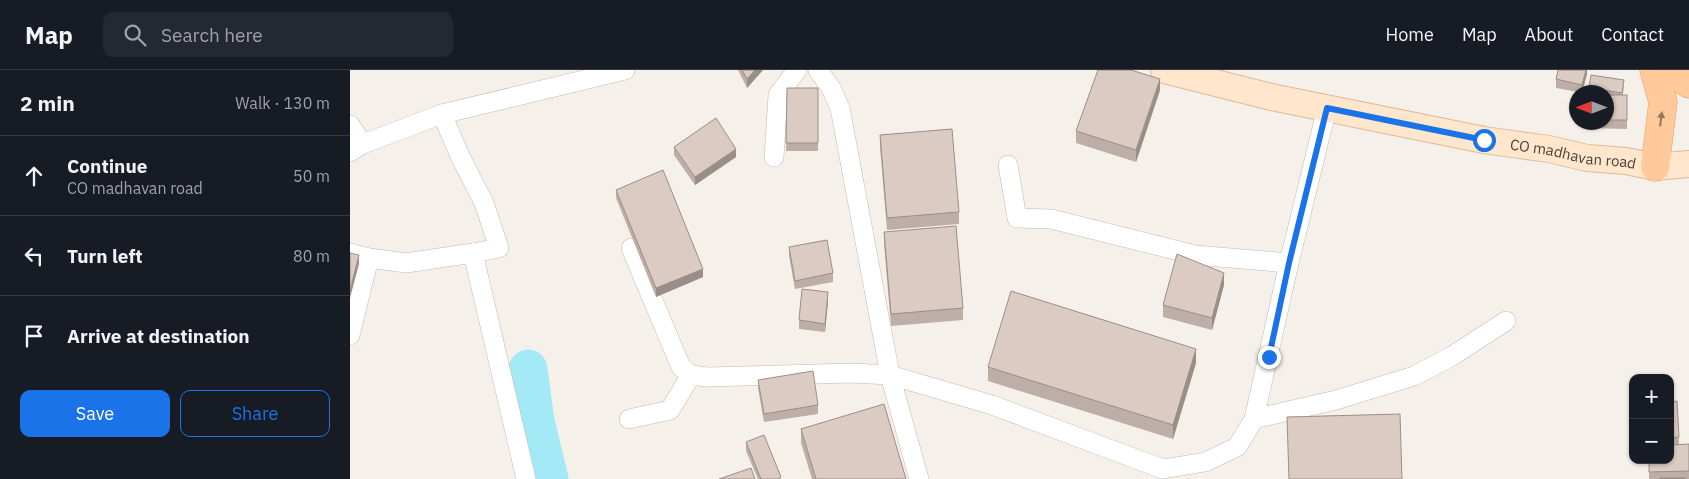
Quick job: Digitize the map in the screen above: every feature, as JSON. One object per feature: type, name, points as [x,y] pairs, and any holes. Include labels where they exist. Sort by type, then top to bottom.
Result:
[{"type":"main road","points":[[1654,70],[1662,102],[1655,167]]},
{"type":"main road","points":[[1670,70],[1689,84]]},
{"type":"street","points":[[774,157],[778,95],[796,70]]},
{"type":"street","points":[[818,70],[831,88],[840,108],[890,375],[919,479]]},
{"type":"street","name":"CO madhavan road","points":[[1164,70],[1271,97],[1484,140],[1549,149],[1587,158],[1626,161],[1655,167],[1689,164]]},
{"type":"street","points":[[350,125],[356,148],[442,114],[613,72]]},
{"type":"street","points":[[632,248],[681,367],[691,375],[707,377],[851,373],[890,375],[992,405],[1158,474],[1206,462],[1237,447],[1254,419],[1289,263],[1327,108]]},
{"type":"street","points":[[350,253],[368,258],[406,263],[499,248],[484,203],[460,156],[442,114]]},
{"type":"street","points":[[1008,165],[1017,218],[1051,219],[1195,256],[1289,263]]},
{"type":"street","points":[[473,253],[526,479]]},
{"type":"street","points":[[350,335],[368,258]]},
{"type":"street","points":[[1254,419],[1336,400],[1414,376],[1452,356],[1506,321]]},
{"type":"street","points":[[629,420],[670,410],[691,375]]},
{"type":"building","points":[[742,70],[755,70],[747,79]]},
{"type":"building","points":[[1098,70],[1131,70],[1160,79],[1136,150],[1076,131]]},
{"type":"building","points":[[1558,70],[1586,70],[1582,85],[1556,79]]},
{"type":"building","points":[[1591,75],[1624,80],[1622,93],[1614,92],[1614,85],[1589,85]]},
{"type":"building","points":[[787,88],[818,88],[818,143],[786,143]]},
{"type":"building","points":[[1614,95],[1627,95],[1627,120],[1614,120]]},
{"type":"building","points":[[716,118],[736,149],[695,177],[674,147]]},
{"type":"building","points":[[952,129],[959,212],[887,218],[880,135]]},
{"type":"building","points":[[663,170],[703,269],[656,288],[616,190]]},
{"type":"building","points":[[956,226],[963,308],[891,314],[884,232]]},
{"type":"building","points":[[827,240],[833,273],[795,281],[789,247]]},
{"type":"building","points":[[350,253],[359,255],[350,290]]},
{"type":"building","points":[[1177,254],[1224,273],[1212,318],[1163,305]]},
{"type":"building","points":[[802,289],[828,292],[825,324],[799,320]]},
{"type":"building","points":[[1011,291],[1196,349],[1173,425],[988,367]]},
{"type":"building","points":[[813,371],[818,405],[764,414],[758,380]]},
{"type":"building","points":[[1674,401],[1677,401],[1679,437],[1674,438],[1674,419]]},
{"type":"building","points":[[884,404],[906,479],[816,479],[801,429]]},
{"type":"building","points":[[1400,414],[1402,479],[1289,479],[1287,417]]},
{"type":"building","points":[[764,435],[781,477],[778,479],[761,479],[746,442]]},
{"type":"building","points":[[1689,444],[1689,471],[1649,472],[1649,464],[1674,464],[1674,445]]},
{"type":"building","points":[[751,468],[755,479],[719,479]]},
{"type":"building","points":[[1685,478],[1685,479],[1660,479]]},
{"type":"waterway","points":[[528,369],[535,421],[549,479]]},
{"type":"route","points":[[1269,357],[1289,263],[1327,108],[1484,140]]}]
